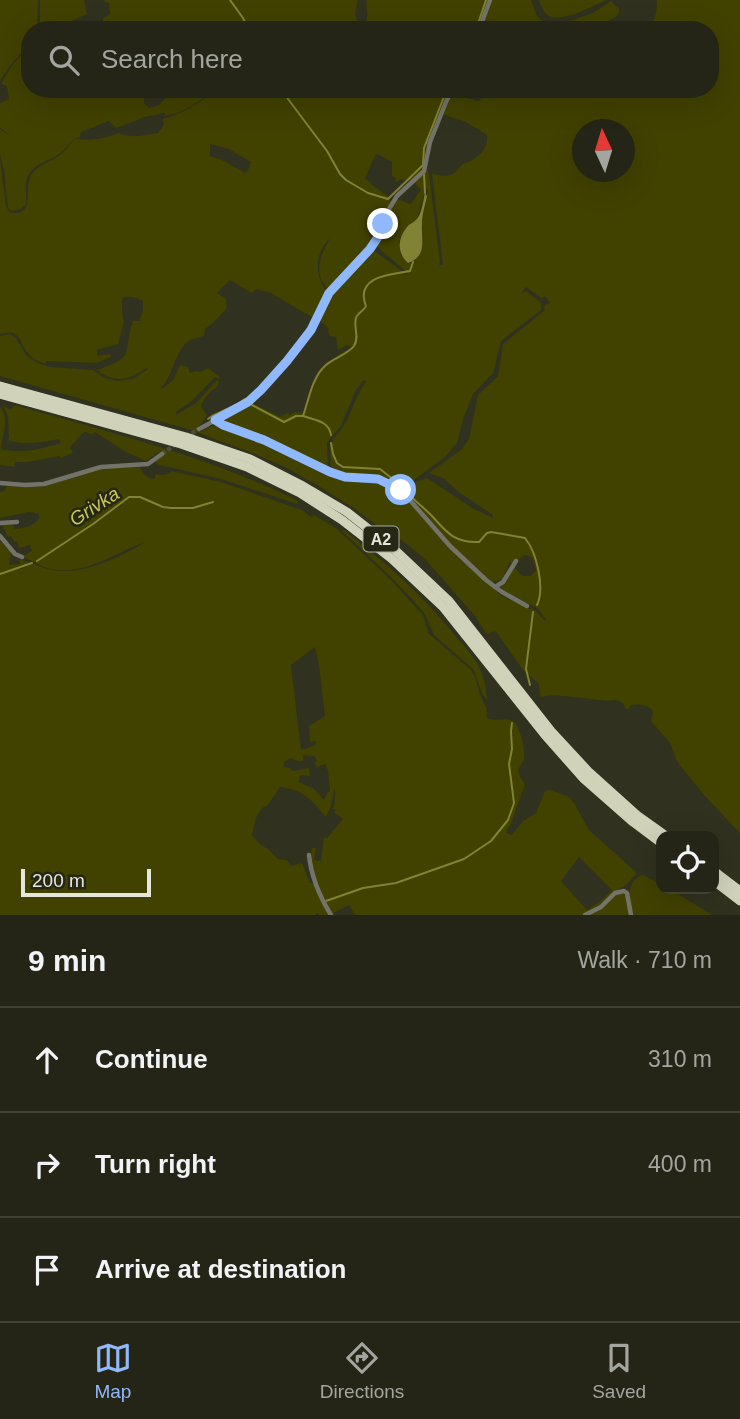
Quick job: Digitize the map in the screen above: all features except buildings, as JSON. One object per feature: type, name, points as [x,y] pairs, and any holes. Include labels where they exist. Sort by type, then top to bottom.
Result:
[{"type":"highway","name":"A2","points":[[0,386],[186,437],[250,460],[303,486],[347,512],[396,550],[449,601],[551,731],[588,771],[659,831]]},
{"type":"highway","name":"A2","points":[[0,394],[181,444],[247,467],[300,493],[342,520],[392,559],[443,607],[545,735],[583,778],[656,839]]},
{"type":"highway","points":[[719,875],[740,891]]},
{"type":"highway","points":[[719,885],[740,901]]},
{"type":"street","points":[[482,21],[490,0]]},
{"type":"street","points":[[199,429],[248,402],[311,330],[335,285],[378,237],[394,200],[425,168],[427,150],[448,98]]},
{"type":"street","points":[[215,420],[330,472],[345,477],[378,479],[401,490],[450,546],[495,587],[527,606]]},
{"type":"street","points":[[0,483],[44,484],[101,467],[148,464],[162,454]]},
{"type":"street","points":[[0,523],[17,522]]},
{"type":"street","points":[[0,536],[15,554],[22,557]]},
{"type":"street","points":[[495,587],[503,582],[516,561]]},
{"type":"street","points":[[309,855],[322,901],[331,915]]},
{"type":"street","points":[[585,915],[608,902],[615,893],[624,891],[627,893],[631,915]]},
{"type":"shaded area","points":[[0,0],[38,0],[37,21],[21,21],[21,53],[0,81]]},
{"type":"shaded area","points":[[40,0],[84,0],[87,14],[71,21],[40,21]]},
{"type":"shaded area","points":[[104,0],[358,0],[355,14],[358,21],[103,21],[110,14],[109,3]]},
{"type":"shaded area","points":[[367,0],[488,0],[481,21],[366,21]]},
{"type":"shaded area","points":[[492,0],[531,0],[539,18],[545,21],[484,21]]},
{"type":"shaded area","points":[[539,0],[606,0],[577,13],[553,17],[547,15]]},
{"type":"shaded area","points":[[657,0],[740,0],[740,833],[677,761],[670,743],[651,721],[651,709],[631,705],[626,709],[623,703],[616,700],[554,695],[540,697],[539,684],[523,670],[497,633],[486,633],[475,616],[425,559],[394,534],[392,529],[380,528],[317,485],[255,454],[191,430],[0,376],[0,336],[10,334],[16,338],[26,355],[37,363],[50,367],[93,370],[105,378],[117,381],[133,379],[148,369],[122,379],[110,377],[97,370],[123,357],[133,321],[143,321],[139,320],[143,301],[133,297],[122,298],[124,322],[118,344],[97,350],[97,356],[110,354],[111,357],[96,363],[47,361],[45,364],[30,356],[15,334],[7,333],[0,334],[0,159],[6,205],[9,212],[17,213],[26,207],[28,183],[32,174],[56,158],[75,139],[97,139],[119,133],[133,136],[158,133],[164,125],[163,119],[178,114],[205,98],[446,98],[425,150],[425,166],[411,181],[395,181],[396,178],[392,176],[392,162],[377,154],[375,156],[365,178],[389,197],[391,202],[379,233],[367,252],[328,289],[319,270],[321,257],[330,238],[321,250],[318,270],[319,277],[326,291],[315,319],[271,293],[257,289],[252,293],[230,280],[217,293],[226,299],[227,308],[205,329],[204,336],[186,343],[161,388],[173,380],[180,365],[188,367],[190,373],[208,368],[220,377],[215,377],[193,400],[176,412],[176,415],[196,403],[217,380],[219,383],[216,388],[201,406],[207,416],[197,427],[199,432],[218,426],[333,475],[346,479],[372,480],[391,487],[500,595],[536,611],[545,621],[537,608],[501,590],[505,578],[515,568],[522,576],[531,576],[536,570],[532,557],[524,555],[513,565],[510,562],[502,579],[489,581],[458,553],[405,494],[405,490],[413,483],[427,478],[474,509],[493,517],[443,478],[429,473],[461,450],[469,439],[478,395],[498,376],[503,344],[544,311],[545,305],[550,303],[545,296],[541,298],[526,287],[522,292],[526,291],[541,303],[541,310],[501,341],[493,373],[473,394],[457,443],[445,457],[414,480],[400,486],[376,477],[347,475],[331,470],[330,445],[347,420],[366,382],[364,380],[356,390],[341,426],[328,441],[327,469],[221,420],[254,404],[280,417],[288,413],[303,413],[318,371],[352,347],[347,345],[338,350],[336,337],[331,336],[329,329],[319,320],[327,299],[372,249],[407,275],[408,273],[375,245],[395,201],[397,199],[411,204],[421,189],[414,183],[427,169],[439,265],[443,265],[432,174],[446,176],[454,173],[480,154],[487,139],[487,135],[466,122],[443,114],[450,98],[478,101],[483,98],[719,98],[719,21],[654,20]],"holes":[[[210,144],[229,149],[251,162],[245,173],[210,156]],[[426,188],[428,190],[422,221],[422,246],[416,258],[407,263],[401,255],[399,241],[405,230],[417,219]]]},
{"type":"shaded area","points":[[611,1],[619,9],[616,17],[608,21],[569,21],[593,13]]},
{"type":"shaded area","points":[[21,55],[21,98],[144,98],[144,103],[149,108],[159,105],[166,98],[203,98],[179,112],[165,116],[165,113],[145,117],[116,128],[109,121],[81,132],[80,137],[73,140],[60,154],[31,171],[26,183],[26,204],[21,209],[12,211],[8,208],[0,155],[0,129],[11,137],[0,127],[0,103],[9,99],[7,86],[1,84]]},
{"type":"shaded area","points":[[425,193],[427,196],[422,217],[421,252],[408,263],[400,250],[400,241],[407,227],[420,214]]},
{"type":"shaded area","points":[[3,405],[10,410],[15,405],[194,458],[298,501],[297,504],[221,479],[156,464],[163,456],[159,452],[146,461],[124,451],[95,432],[93,435],[84,432],[70,447],[73,453],[61,458],[59,456],[15,462],[14,467],[0,465],[0,406],[5,417],[1,449],[24,451],[61,443],[59,439],[27,443],[8,440],[8,417]]},
{"type":"shaded area","points":[[140,467],[152,479],[156,474],[163,475],[171,471],[221,482],[302,510],[336,528],[391,580],[423,615],[429,634],[470,669],[486,707],[487,718],[508,719],[516,724],[522,739],[524,756],[519,772],[525,784],[506,831],[508,834],[512,835],[523,821],[536,813],[545,791],[550,790],[569,797],[589,830],[637,873],[606,903],[584,915],[355,915],[349,905],[331,914],[317,882],[311,856],[312,848],[316,848],[314,860],[321,861],[324,838],[327,838],[343,819],[333,809],[335,789],[326,817],[306,796],[280,787],[256,818],[252,835],[278,859],[287,860],[291,866],[302,863],[310,883],[315,883],[329,915],[0,915],[0,540],[11,553],[9,565],[20,564],[20,559],[31,563],[19,567],[20,569],[34,564],[44,568],[54,570],[64,571],[85,569],[105,562],[144,542],[84,568],[57,570],[44,567],[23,556],[32,551],[30,545],[19,548],[17,541],[11,536],[8,537],[2,525],[13,525],[15,529],[32,525],[39,518],[39,514],[29,512],[0,518],[0,492],[5,491],[7,485],[42,487],[106,468]],"holes":[[[315,647],[325,716],[309,726],[310,742],[316,741],[316,745],[301,750],[291,665]],[[303,755],[314,756],[317,767],[325,764],[330,792],[324,800],[314,789],[299,782],[300,775],[310,776],[309,768],[292,771],[284,767],[284,762],[290,758],[303,761]],[[579,857],[612,890],[587,910],[561,881]]]},
{"type":"shaded area","points":[[342,531],[415,592],[465,646],[482,673],[487,700],[482,694],[474,670],[434,635],[425,614],[388,574]]},
{"type":"shaded area","points":[[643,875],[656,882],[656,894],[678,894],[712,915],[633,915],[630,892],[637,878]]},
{"type":"shaded area","points":[[620,892],[626,895],[630,915],[589,915]]},
{"type":"waterway","points":[[230,0],[244,21]]},
{"type":"waterway","points":[[479,21],[486,0]]},
{"type":"waterway","points":[[288,98],[327,151],[340,174],[368,193],[388,199],[423,165],[424,148],[443,98]]},
{"type":"waterway","points":[[424,174],[425,193]]},
{"type":"waterway","name":"Grivka","points":[[252,405],[284,422],[296,416],[303,416],[321,370],[356,343],[355,321],[366,306],[365,288],[377,278],[410,271],[413,262]]},
{"type":"waterway","points":[[208,419],[245,399]]},
{"type":"waterway","points":[[303,416],[324,424],[331,435]]},
{"type":"waterway","points":[[331,443],[337,463],[343,467],[380,469],[399,484]]},
{"type":"waterway","points":[[405,491],[446,531],[463,541],[479,542],[491,532],[525,538],[533,552],[538,571],[540,589],[537,605]]},
{"type":"waterway","name":"Grivka","points":[[37,561],[129,497],[140,497],[171,508],[193,508],[213,502]]},
{"type":"waterway","name":"Grivka","points":[[0,574],[32,563]]},
{"type":"waterway","points":[[530,685],[526,669],[533,612]]},
{"type":"waterway","points":[[326,901],[363,888],[396,883],[464,859],[491,841],[508,820],[514,803],[509,764],[512,723]]},
{"type":"tunnel","points":[[186,437],[199,429]]},
{"type":"tunnel","points":[[162,454],[176,444]]},
{"type":"route","points":[[383,224],[370,249],[329,293],[311,330],[287,361],[256,396],[215,420],[330,472],[345,477],[378,479],[401,490]]}]
